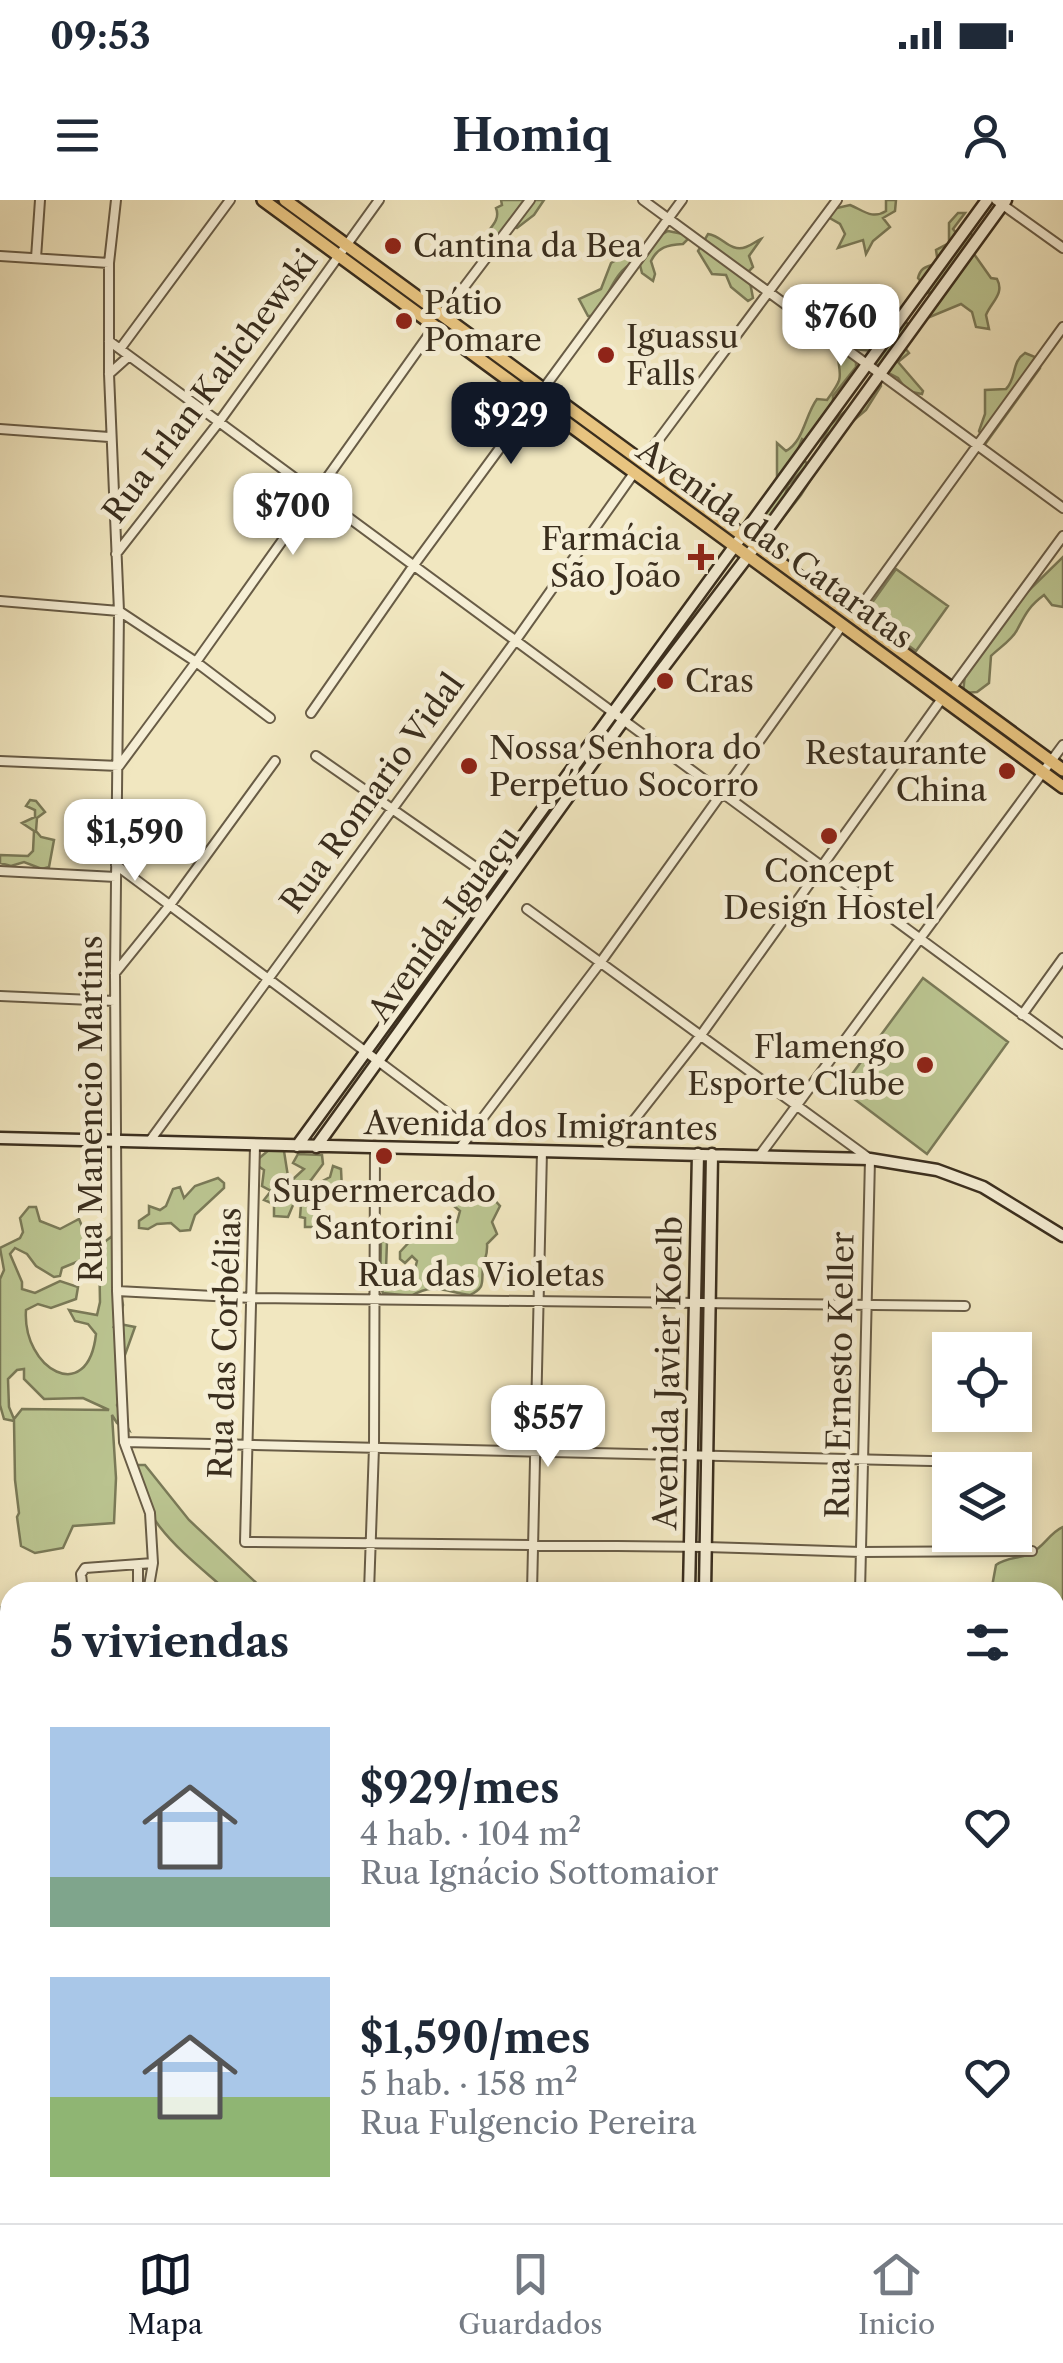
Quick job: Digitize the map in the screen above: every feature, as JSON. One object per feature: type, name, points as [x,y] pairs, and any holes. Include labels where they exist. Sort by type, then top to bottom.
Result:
[{"type":"main road","name":"Avenida das Cataratas","points":[[264,200],[339,256],[544,388],[638,467],[737,541],[854,617],[1063,770]]},
{"type":"main road","name":"Avenida das Cataratas","points":[[285,200],[348,244],[536,401],[638,467]]},
{"type":"main road","name":"Avenida das Cataratas","points":[[752,551],[842,627],[1063,787]]},
{"type":"street","points":[[36,258],[40,200]]},
{"type":"street","name":"Rua Manencio Martins","points":[[116,200],[108,263],[110,437],[119,611],[117,1292],[124,1442],[150,1513],[149,1582]]},
{"type":"street","points":[[120,349],[230,200]]},
{"type":"street","name":"Rua Irlan Kalichewski","points":[[116,554],[218,422],[379,200]]},
{"type":"street","points":[[0,761],[118,766],[530,200]]},
{"type":"street","points":[[643,200],[1063,508]]},
{"type":"street","points":[[311,713],[414,565],[682,200]]},
{"type":"street","name":"Rua Romario Vidal","points":[[148,1142],[837,200]]},
{"type":"street","name":"Avenida Iguaçu","points":[[316,1147],[624,718],[752,551],[987,200]]},
{"type":"street","points":[[1001,202],[1063,248]]},
{"type":"street","name":"Avenida Iguaçu","points":[[296,1146],[737,541],[874,370],[1001,202]]},
{"type":"street","points":[[0,256],[108,263]]},
{"type":"street","points":[[854,617],[1063,327]]},
{"type":"street","points":[[109,340],[1063,1044]]},
{"type":"street","points":[[109,374],[129,356]]},
{"type":"street","points":[[0,429],[110,437]]},
{"type":"street","points":[[951,689],[1063,536]]},
{"type":"street","points":[[0,601],[119,611],[270,718]]},
{"type":"street","points":[[460,1148],[600,963],[842,627]]},
{"type":"street","points":[[609,1152],[700,1035],[941,700]]},
{"type":"street","points":[[760,1155],[1063,745]]},
{"type":"street","points":[[316,756],[474,866]]},
{"type":"street","points":[[115,973],[170,905],[274,761]]},
{"type":"street","points":[[116,865],[473,1132]]},
{"type":"street","points":[[0,871],[116,877]]},
{"type":"street","points":[[527,908],[870,1159]]},
{"type":"street","points":[[1022,1015],[1063,958]]},
{"type":"street","points":[[0,996],[115,1001]]},
{"type":"street","name":"Avenida dos Imigrantes","points":[[0,1138],[870,1159],[937,1170],[984,1187],[1063,1236]]},
{"type":"street","name":"Rua das Corbélias","points":[[255,1146],[245,1542],[371,1544]]},
{"type":"street","points":[[369,1582],[375,1147]]},
{"type":"street","points":[[532,1582],[542,1151]]},
{"type":"street","name":"Avenida Javier Koelb","points":[[689,1582],[698,1154]]},
{"type":"street","name":"Avenida Javier Koelb","points":[[705,1582],[712,1154]]},
{"type":"street","name":"Rua Ernesto Keller","points":[[860,1582],[870,1159]]},
{"type":"street","name":"Rua das Violetas","points":[[117,1292],[252,1298],[966,1306]]},
{"type":"street","points":[[124,1442],[932,1461]]},
{"type":"street","points":[[371,1544],[932,1551]]},
{"type":"street","points":[[82,1582],[86,1568],[152,1563]]},
{"type":"street","points":[[138,1565],[138,1582]]},
{"type":"green space","points":[[501,200],[544,200],[534,215],[517,228],[511,227],[486,249],[481,244],[495,223]]},
{"type":"green space","points":[[886,200],[896,200],[895,211],[883,218],[890,227],[873,241],[866,254],[863,240],[838,248],[845,234],[840,224],[828,217],[828,210],[850,205],[876,215],[886,211]]},
{"type":"green space","points":[[958,213],[965,213],[953,229],[957,234],[971,234],[977,239],[974,254],[999,284],[986,315],[989,329],[976,327],[972,312],[961,304],[925,319],[936,291],[924,294],[918,278],[923,269],[938,263],[936,250],[949,243],[949,223]]},
{"type":"green space","points":[[668,231],[688,239],[657,253],[651,261],[653,281],[635,262],[616,278],[594,316],[588,316],[579,299],[601,289],[611,263]]},
{"type":"green space","points":[[708,234],[735,248],[761,239],[749,256],[753,298],[748,301],[731,287],[726,275],[712,274],[698,251]]},
{"type":"green space","points":[[892,311],[908,324],[896,356],[905,348],[909,353],[898,362],[922,394],[907,391],[898,378],[877,367],[875,359],[891,341],[891,335],[874,351],[853,349],[856,367],[833,396],[833,403],[807,442],[802,439],[785,484],[793,469],[804,460],[808,465],[788,485],[784,499],[810,467],[830,425],[880,379],[881,386],[866,410],[841,431],[801,495],[772,532],[768,531],[773,516],[762,521],[761,514],[754,512],[777,478],[777,443],[786,451],[792,447],[817,399],[827,400],[833,392],[840,377],[837,351],[844,342],[870,339]]},
{"type":"green space","points":[[1025,353],[1040,359],[1040,368],[986,443],[979,431],[985,414],[985,390],[1006,389]]},
{"type":"green space","points":[[1063,557],[1063,607],[1052,605],[1044,595],[1039,599],[1012,637],[991,656],[989,683],[977,692],[963,693],[965,674],[1024,595]]},
{"type":"green space","points":[[896,569],[948,606],[916,651],[864,614]]},
{"type":"green space","points":[[30,800],[45,812],[37,818],[36,831],[41,837],[54,840],[49,867],[42,869],[24,862],[11,866],[0,863],[0,855],[28,856],[33,851],[34,831],[22,823],[35,817],[35,810],[26,806]]},
{"type":"green space","name":"Flamengo Esporte Clube","points":[[923,978],[1008,1042],[927,1154],[841,1089]]},
{"type":"green space","points":[[270,1149],[284,1151],[289,1183],[304,1169],[293,1163],[298,1154],[322,1155],[323,1164],[301,1186],[288,1217],[274,1216],[274,1204],[264,1200],[271,1191],[262,1186],[264,1170],[257,1160]]},
{"type":"green space","points":[[333,1166],[341,1169],[342,1190],[317,1201],[314,1227],[305,1227],[305,1218],[300,1217],[302,1192],[330,1177]]},
{"type":"green space","points":[[218,1178],[224,1188],[195,1215],[190,1230],[180,1231],[171,1223],[139,1228],[139,1221],[149,1214],[149,1206],[160,1210],[166,1206],[173,1189],[180,1187],[184,1198],[195,1186]]},
{"type":"green space","points":[[456,1195],[490,1195],[500,1206],[492,1222],[497,1234],[487,1244],[481,1287],[470,1295],[434,1289],[411,1296],[383,1293],[381,1241],[387,1241],[386,1269],[393,1278],[414,1273],[417,1261],[412,1256],[405,1263],[400,1259],[400,1252],[412,1239],[408,1226],[457,1222],[460,1211],[449,1202]]},
{"type":"green space","points":[[29,1207],[36,1207],[40,1221],[60,1229],[79,1219],[92,1250],[89,1257],[62,1268],[60,1276],[54,1277],[36,1266],[27,1254],[15,1248],[10,1254],[22,1289],[35,1293],[60,1281],[78,1287],[76,1299],[51,1308],[38,1304],[26,1310],[34,1349],[44,1363],[56,1372],[69,1374],[81,1369],[91,1356],[96,1334],[88,1324],[75,1321],[69,1310],[97,1315],[99,1246],[111,1237],[120,1248],[117,1276],[123,1305],[113,1328],[120,1324],[135,1327],[121,1366],[123,1394],[117,1405],[129,1430],[112,1415],[114,1523],[73,1526],[63,1548],[35,1553],[21,1546],[14,1421],[4,1419],[0,1405],[0,1279],[4,1270],[0,1248],[20,1238],[20,1218]],"holes":[[[24,1369],[24,1379],[44,1399],[83,1398],[109,1410],[22,1409],[14,1419],[9,1407],[8,1379]]]},
{"type":"green space","points":[[138,1465],[145,1465],[189,1520],[255,1582],[217,1582],[155,1521],[139,1485]]},
{"type":"green space","points":[[1063,1527],[1063,1582],[993,1582],[996,1565],[1034,1552]]},
{"type":"place","name":"Cantina da Bea","points":[[393,246]]},
{"type":"place","name":"Pátio Pomare","points":[[404,321]]},
{"type":"place","name":"Iguassu Falls","points":[[606,355]]},
{"type":"place","name":"Farmácia São João","points":[[701,557]]},
{"type":"place","name":"Cras","points":[[665,681]]},
{"type":"place","name":"Nossa Senhora do Perpétuo Socorro","points":[[469,766]]},
{"type":"place","name":"Restaurante China","points":[[1007,771]]},
{"type":"place","name":"Concept Design Hostel","points":[[829,836]]},
{"type":"place","name":"Flamengo Esporte Clube","points":[[925,1065]]},
{"type":"place","name":"Supermercado Santorini","points":[[384,1156]]}]
